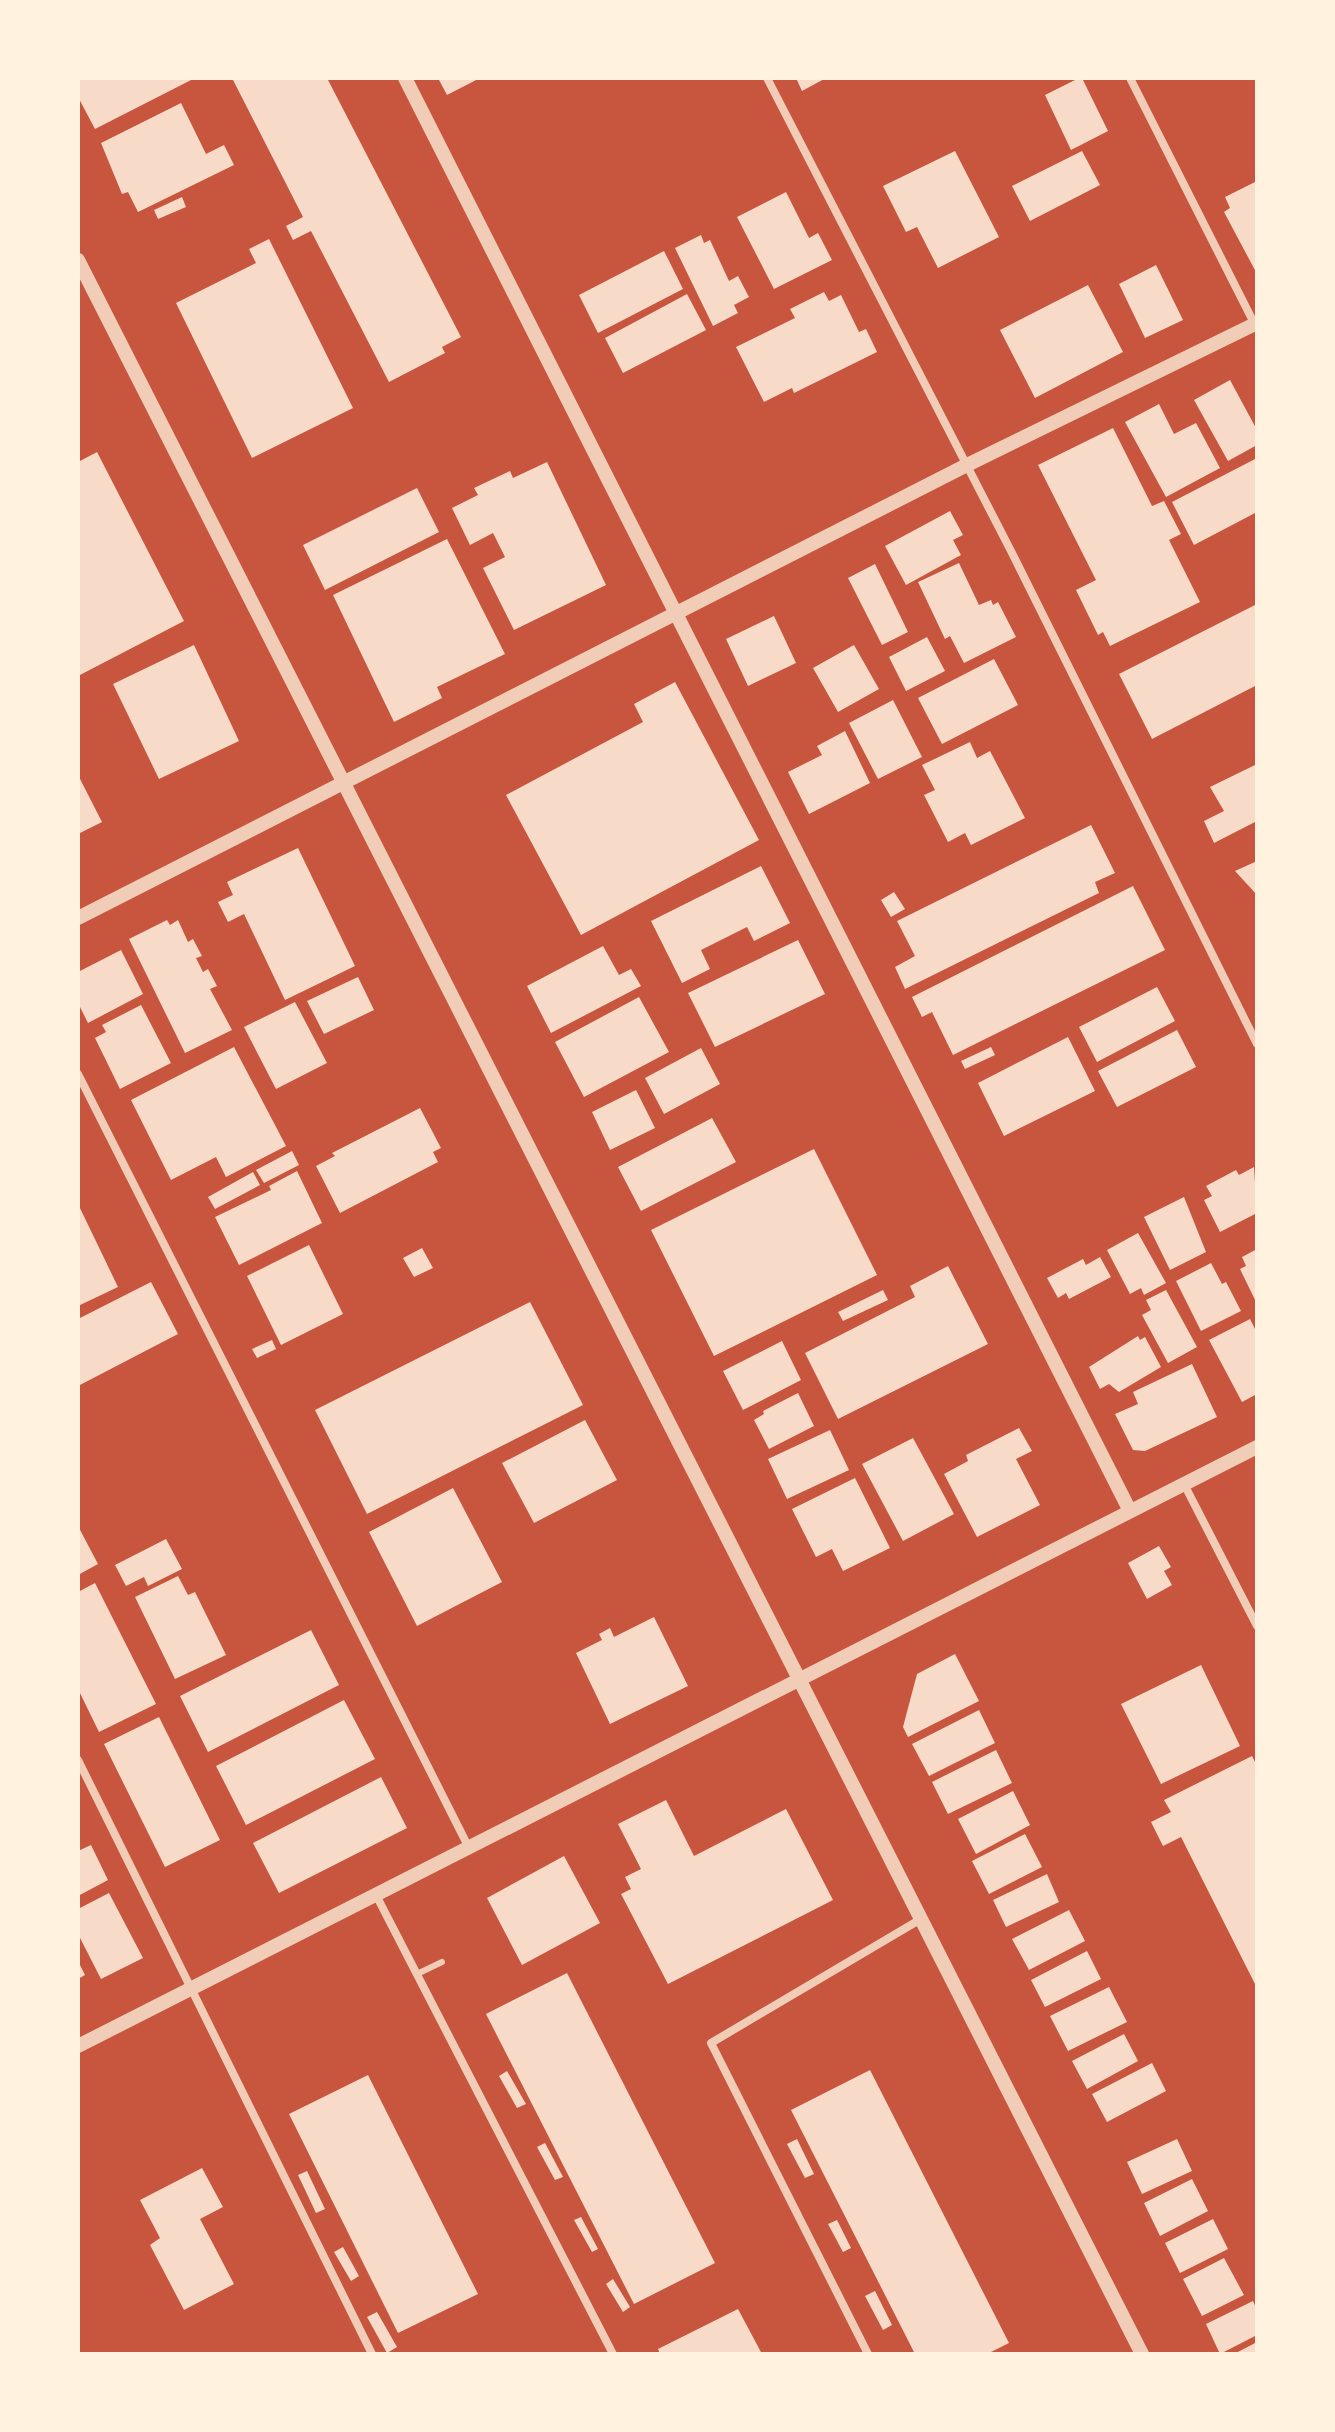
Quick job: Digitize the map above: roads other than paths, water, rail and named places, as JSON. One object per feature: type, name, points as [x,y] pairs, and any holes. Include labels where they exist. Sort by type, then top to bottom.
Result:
[{"type":"street","points":[[405,78],[1130,1511]]},
{"type":"street","points":[[767,78],[1257,1044]]},
{"type":"street","points":[[78,918],[965,466],[1256,326],[1130,78]]},
{"type":"street","points":[[78,260],[1142,2354]]},
{"type":"street","points":[[78,1074],[469,1848]]},
{"type":"street","points":[[78,2046],[1257,1447]]},
{"type":"street","points":[[1184,1484],[1257,1626]]},
{"type":"street","points":[[78,1760],[372,2354]]},
{"type":"street","points":[[376,1895],[613,2354]]},
{"type":"street","points":[[868,2354],[711,2043],[921,1919]]},
{"type":"lane","points":[[417,1974],[442,1962]]}]
